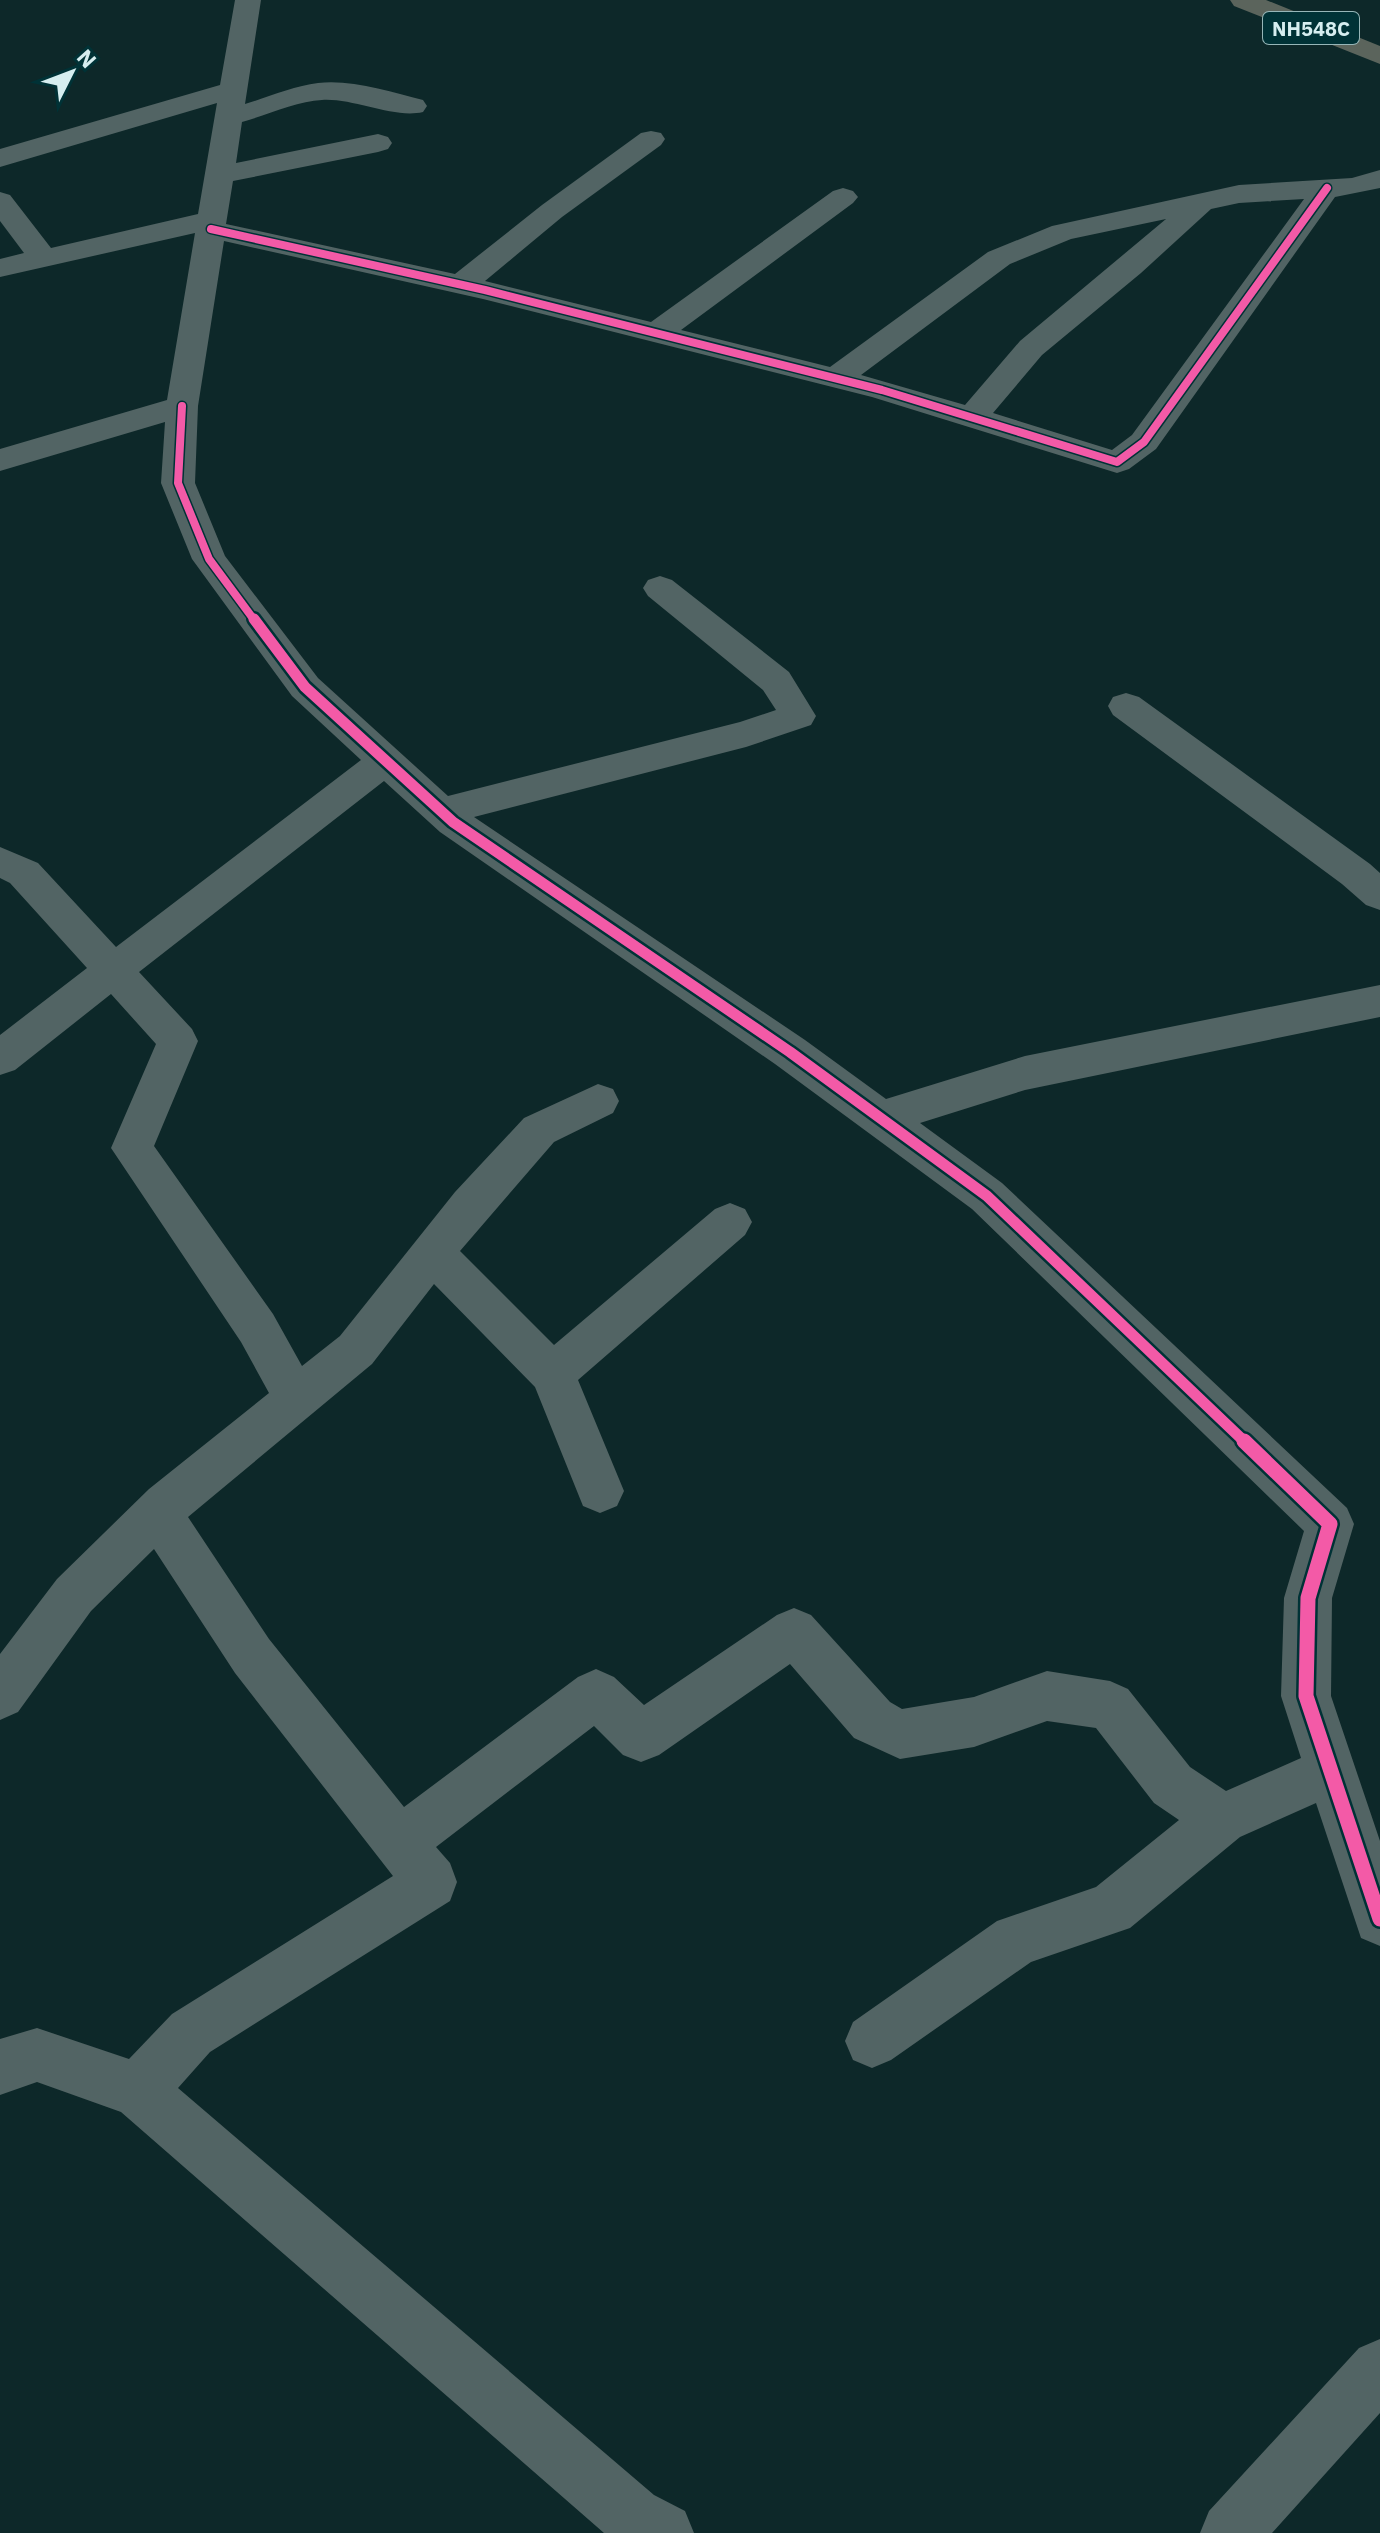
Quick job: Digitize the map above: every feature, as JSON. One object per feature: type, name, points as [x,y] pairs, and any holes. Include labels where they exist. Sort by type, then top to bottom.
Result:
[{"type":"highway","name":"NH548C","points":[[1243,0],[1380,56]]},
{"type":"street","points":[[248,0],[182,406],[178,483],[209,559],[305,687],[453,822],[790,1052],[987,1196],[1330,1524],[1308,1598],[1306,1696],[1379,1914]]},
{"type":"street","points":[[0,158],[231,104],[319,91],[354,94],[413,106]]},
{"type":"street","points":[[462,284],[552,211],[651,139]]},
{"type":"street","points":[[219,175],[378,143]]},
{"type":"street","points":[[836,378],[999,258],[1062,232],[1239,194],[1354,187],[1380,179]]},
{"type":"street","points":[[0,268],[211,225],[836,378],[1117,462],[1144,442],[1327,188]]},
{"type":"street","points":[[656,333],[843,197]]},
{"type":"street","points":[[0,201],[43,258]]},
{"type":"street","points":[[972,417],[1031,348],[1130,267],[1202,202]]},
{"type":"street","points":[[0,460],[182,406]]},
{"type":"street","points":[[442,811],[746,734],[798,716],[776,681],[660,588]]},
{"type":"street","points":[[1126,706],[1356,874],[1380,895]]},
{"type":"street","points":[[0,1058],[386,760]]},
{"type":"street","points":[[0,861],[24,873],[178,1041],[132,1148],[257,1328],[296,1399]]},
{"type":"street","points":[[882,1118],[1025,1073],[1380,1001]]},
{"type":"street","points":[[0,1695],[74,1595],[158,1513],[356,1350],[470,1205],[539,1130],[598,1101]]},
{"type":"street","points":[[553,1374],[730,1222]]},
{"type":"street","points":[[433,1253],[553,1374],[600,1491]]},
{"type":"street","points":[[138,2090],[191,2033],[431,1882],[252,1656],[158,1513]]},
{"type":"street","points":[[399,1843],[596,1694],[641,1737],[794,1632],[872,1720],[900,1734],[974,1722],[1047,1696],[1110,1706],[1172,1785],[1222,1819]]},
{"type":"street","points":[[872,2041],[1016,1940],[1111,1909],[1222,1819],[1332,1770]]},
{"type":"street","points":[[0,2067],[37,2055],[138,2090],[632,2517],[663,2533]]},
{"type":"street","points":[[1231,2533],[1380,2369]]},
{"type":"cycle path","points":[[211,229],[485,290],[882,390],[1117,462],[1144,442],[1327,188]]},
{"type":"cycle path","points":[[182,406],[178,483],[209,559],[305,687],[453,822],[790,1052],[987,1196],[1330,1524],[1308,1598],[1306,1696],[1380,1919]]}]
